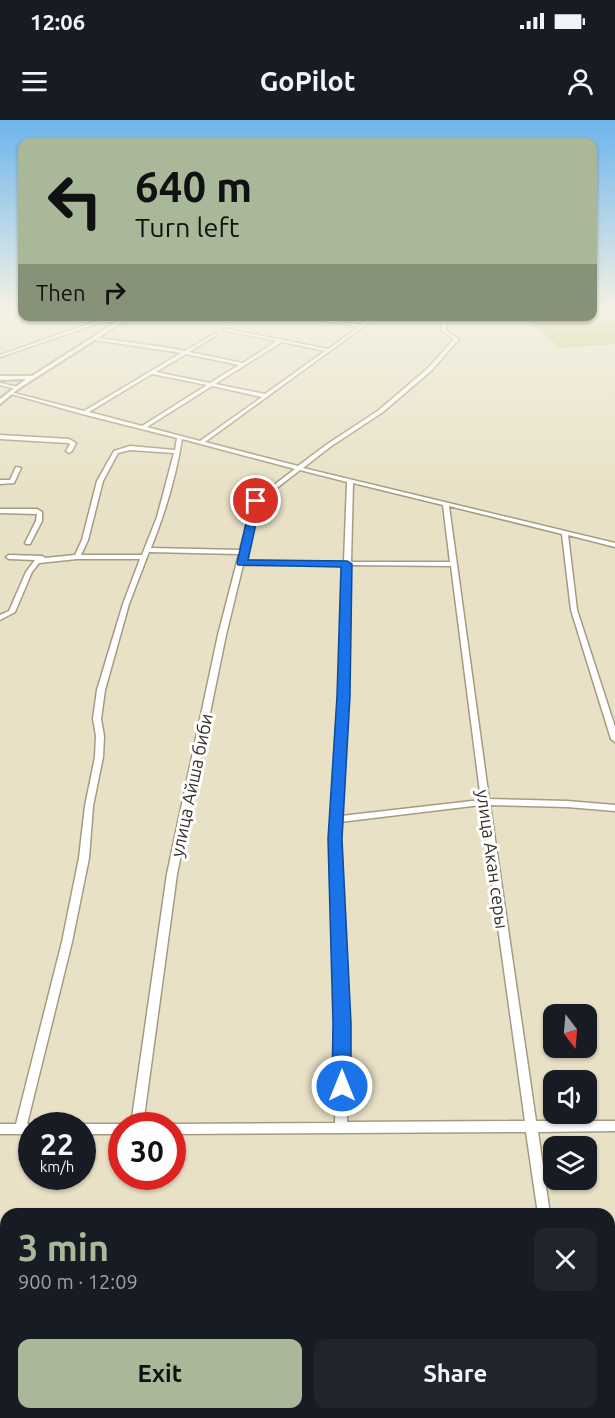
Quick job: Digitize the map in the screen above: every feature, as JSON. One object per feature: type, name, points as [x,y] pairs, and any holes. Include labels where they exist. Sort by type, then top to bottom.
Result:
[{"type":"main road","points":[[1,400],[43,372]]},
{"type":"main road","points":[[0,378],[16,379],[36,376]]},
{"type":"street","points":[[142,428],[231,372]]},
{"type":"street","points":[[201,443],[300,372]]},
{"type":"street","name":"улица Айша биби","points":[[139,1112],[172,873],[224,625],[242,563],[256,501],[298,468],[381,411],[425,372]]},
{"type":"street","points":[[84,413],[153,373],[266,396]]},
{"type":"street","points":[[0,384],[16,388]]},
{"type":"street","points":[[10,393],[298,468],[615,545]]},
{"type":"street","points":[[0,438],[69,441],[73,443],[69,451]]},
{"type":"street","points":[[30,1112],[84,858],[89,807],[99,757],[100,736],[97,719],[101,690],[126,604],[160,517],[180,438]]},
{"type":"street","points":[[77,557],[85,540],[100,481],[116,452],[129,448],[177,452]]},
{"type":"street","points":[[0,482],[12,482],[18,468]]},
{"type":"street","points":[[341,1128],[342,1023],[335,839],[338,819],[350,480]]},
{"type":"street","name":"улица Акан серы","points":[[446,504],[485,802],[543,1208]]},
{"type":"street","points":[[0,511],[38,511],[40,513],[39,521],[28,543]]},
{"type":"street","points":[[535,534],[536,526]]},
{"type":"street","points":[[565,533],[574,610],[615,739]]},
{"type":"street","points":[[9,557],[45,559],[244,552]]},
{"type":"street","points":[[0,618],[12,612],[33,564],[45,559]]},
{"type":"street","points":[[242,563],[454,564]]},
{"type":"street","points":[[338,819],[485,802],[615,808]]},
{"type":"street","points":[[186,1129],[615,1126]]},
{"type":"street","points":[[0,1129],[18,1129]]},
{"type":"route","points":[[256,501],[242,563],[347,564],[338,819],[335,839],[342,1086]]}]
